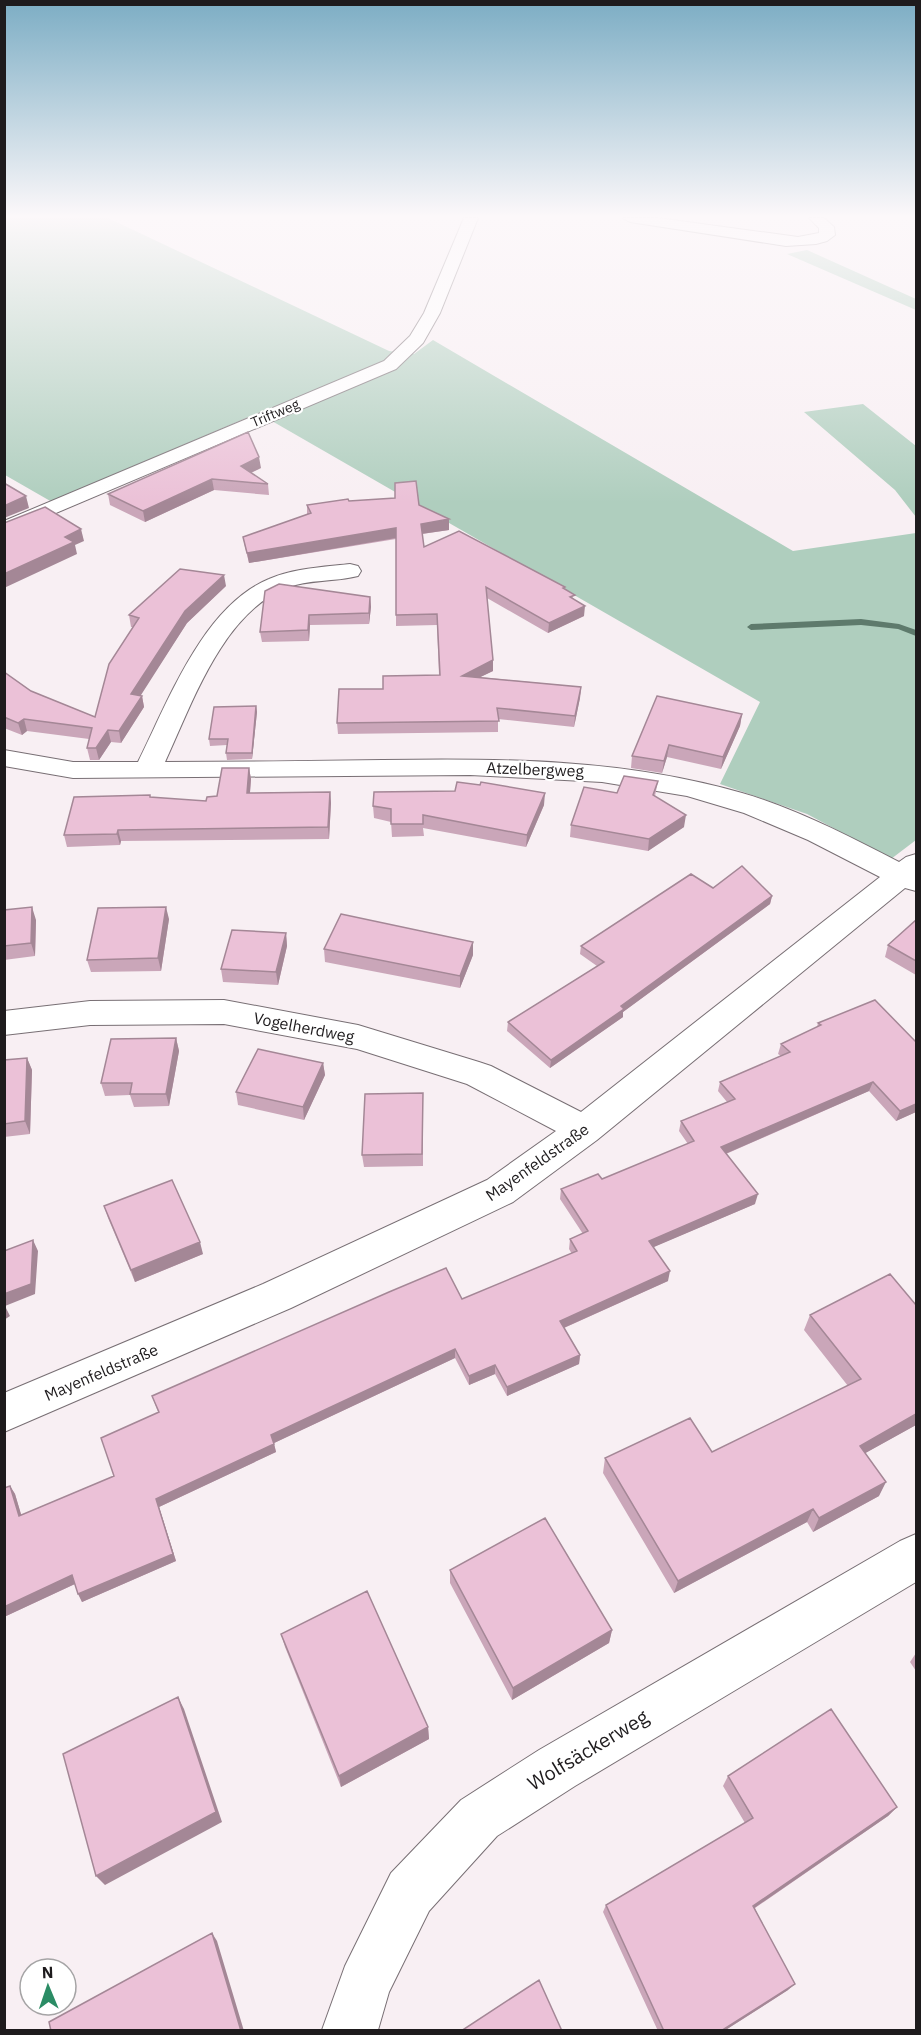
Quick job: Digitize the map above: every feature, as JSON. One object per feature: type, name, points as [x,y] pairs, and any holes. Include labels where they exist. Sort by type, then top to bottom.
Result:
[{"type":"street","name":"Triftweg","points":[[4,529],[390,365],[417,339],[432,313]]},
{"type":"street","points":[[148,771],[211,641],[240,606],[275,583],[318,574],[350,571]]},
{"type":"street","name":"Atzelbergweg","points":[[4,758],[73,770],[497,766],[590,771],[680,786],[732,799],[794,821],[911,873]]},
{"type":"street","name":"Mayenfeldstraße","points":[[4,1413],[277,1296],[501,1191],[584,1130],[911,873]]},
{"type":"street","name":"Vogelherdweg","points":[[4,1023],[90,1013],[224,1011],[358,1037],[480,1075],[584,1130]]},
{"type":"street","name":"Wolfsäckerweg","points":[[350,2031],[364,1985],[410,1892],[479,1818],[557,1768],[916,1557]]},
{"type":"green space","points":[[4,313],[309,313],[389,351],[414,354],[433,340],[793,551],[916,533],[916,840],[891,859],[807,814],[720,784],[760,702],[258,413],[52,502],[5,475]]},
{"type":"green space","points":[[863,404],[916,446],[916,517],[895,490],[804,412]]},
{"type":"building","points":[[248,432],[259,457],[241,466],[268,484],[212,479],[143,511],[108,494]]},
{"type":"building","points":[[416,481],[419,505],[449,519],[421,524],[424,547],[459,531],[565,587],[563,588],[575,595],[570,597],[585,606],[549,623],[486,587],[493,660],[462,676],[581,687],[575,716],[497,708],[499,721],[337,723],[339,689],[383,689],[383,676],[440,675],[437,614],[396,615],[396,528],[247,553],[243,537],[311,513],[307,505],[348,499],[349,501],[395,498],[395,483]]},
{"type":"building","points":[[4,483],[26,496],[4,506]]},
{"type":"building","points":[[45,507],[81,529],[65,537],[74,542],[4,574],[4,523]]},
{"type":"building","points":[[180,569],[224,575],[185,611],[131,694],[142,696],[119,731],[108,730],[96,748],[87,748],[92,728],[24,719],[18,723],[4,717],[4,672],[31,691],[95,717],[109,664],[139,618],[129,615]]},
{"type":"building","points":[[279,584],[370,597],[369,613],[309,615],[308,630],[260,632],[265,591]]},
{"type":"building","points":[[657,696],[742,714],[723,757],[669,745],[664,761],[632,756]]},
{"type":"building","points":[[256,706],[252,753],[226,753],[228,739],[209,739],[214,707]]},
{"type":"building","points":[[222,768],[249,768],[247,793],[330,792],[328,827],[118,830],[117,834],[64,835],[74,797],[150,795],[150,797],[206,801],[207,797],[217,796]]},
{"type":"building","points":[[624,776],[658,781],[653,795],[686,815],[649,839],[571,825],[584,787],[617,793]]},
{"type":"building","points":[[457,782],[480,785],[481,782],[545,793],[527,835],[423,815],[423,824],[391,824],[391,809],[373,806],[374,792],[455,791]]},
{"type":"building","points":[[742,866],[772,896],[621,1006],[624,1009],[551,1060],[508,1022],[604,962],[581,946],[691,874],[713,888]]},
{"type":"building","points":[[32,907],[31,943],[4,946],[4,910]]},
{"type":"building","points":[[166,907],[158,958],[87,960],[98,908]]},
{"type":"building","points":[[341,914],[473,942],[460,976],[324,949]]},
{"type":"building","points":[[916,920],[916,961],[888,945]]},
{"type":"building","points":[[232,930],[286,933],[276,972],[221,969]]},
{"type":"building","points":[[875,1000],[916,1042],[916,1104],[900,1111],[873,1082],[721,1147],[758,1194],[649,1241],[670,1271],[560,1321],[580,1355],[507,1387],[495,1365],[469,1376],[455,1349],[271,1435],[274,1444],[156,1499],[173,1554],[78,1594],[72,1575],[4,1607],[4,1488],[10,1486],[19,1516],[114,1476],[101,1438],[159,1412],[152,1396],[446,1268],[462,1299],[577,1251],[570,1239],[588,1231],[561,1189],[598,1174],[602,1179],[694,1141],[681,1121],[735,1099],[720,1082],[790,1052],[781,1044],[821,1025],[818,1023]]},
{"type":"building","points":[[176,1038],[166,1094],[130,1094],[132,1083],[101,1083],[111,1039]]},
{"type":"building","points":[[258,1049],[323,1063],[303,1107],[236,1092]]},
{"type":"building","points":[[27,1058],[25,1121],[4,1124],[4,1060]]},
{"type":"building","points":[[423,1093],[422,1154],[362,1155],[365,1094]]},
{"type":"building","points":[[172,1180],[200,1242],[131,1270],[104,1206]]},
{"type":"building","points":[[33,1240],[31,1284],[4,1294],[4,1251]]},
{"type":"building","points":[[890,1274],[916,1305],[916,1414],[860,1446],[886,1482],[819,1518],[813,1509],[678,1581],[605,1458],[690,1418],[712,1452],[861,1379],[810,1315]]},
{"type":"building","points":[[545,1518],[612,1630],[513,1688],[450,1570]]},
{"type":"building","points":[[367,1591],[428,1727],[339,1776],[281,1634]]},
{"type":"building","points":[[178,1697],[216,1812],[96,1876],[63,1754]]},
{"type":"building","points":[[831,1709],[897,1807],[753,1906],[795,1984],[721,2031],[664,2031],[606,1905],[753,1818],[728,1776]]},
{"type":"building","points":[[212,1933],[241,2031],[51,2031],[49,2022],[58,2017],[78,2017],[78,2006]]},
{"type":"building","points":[[539,1980],[562,2031],[461,2031]]},
{"type":"waterway","points":[[751,627],[861,622],[899,627],[916,633]]}]
